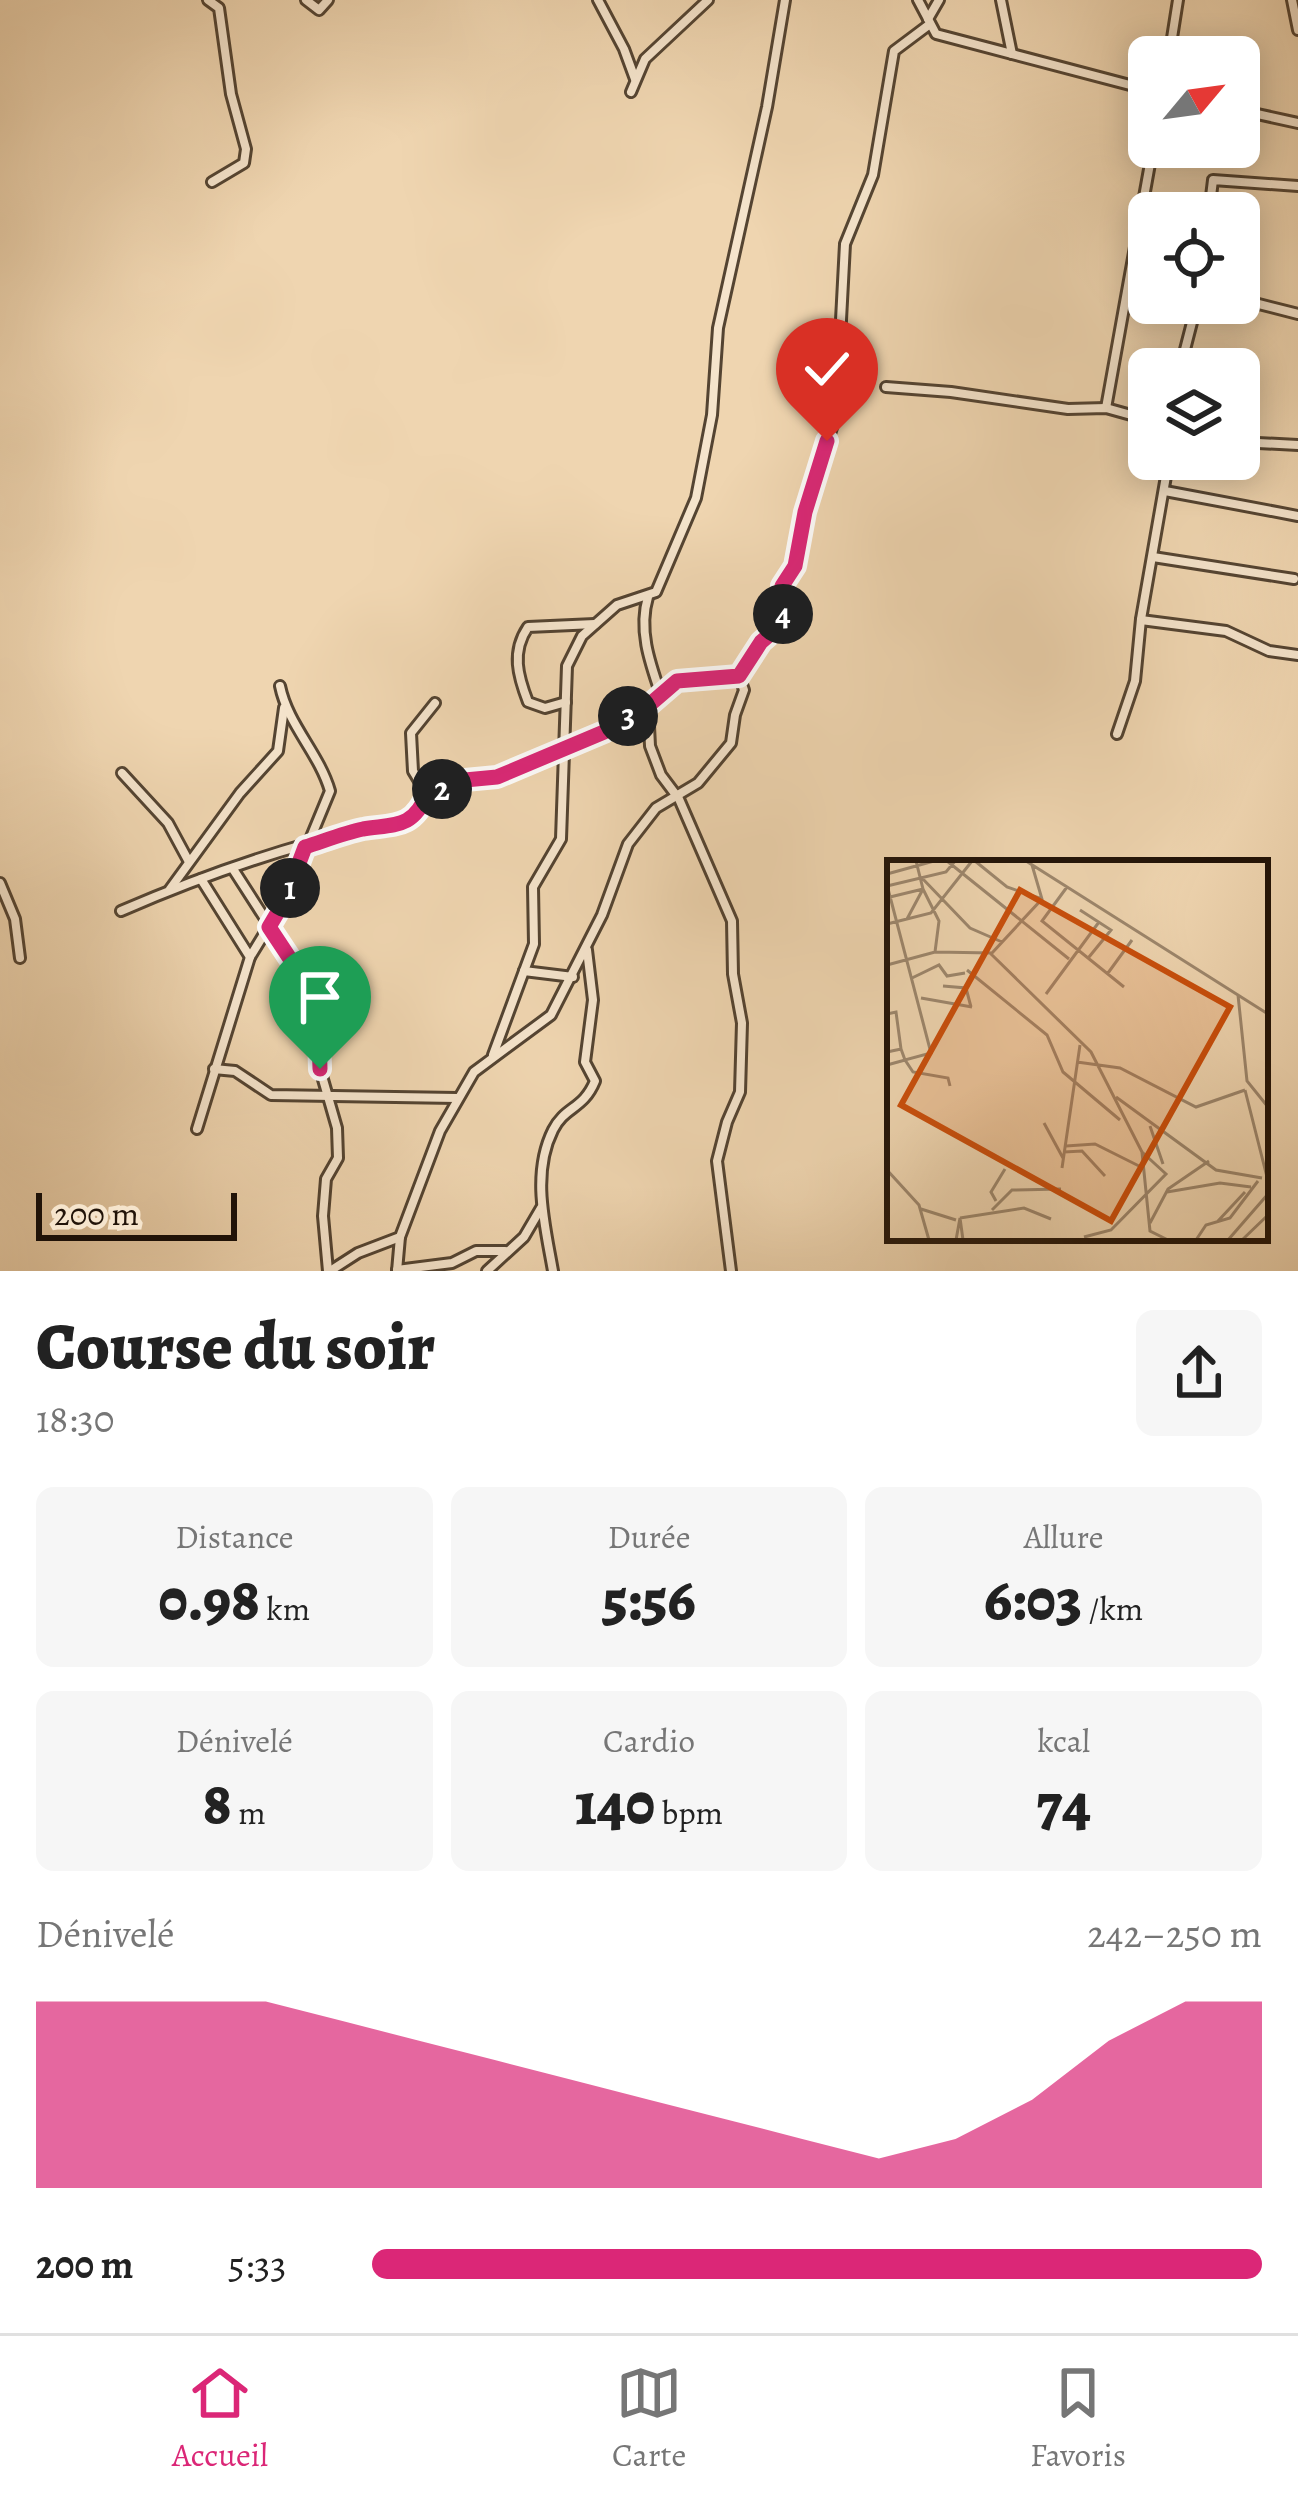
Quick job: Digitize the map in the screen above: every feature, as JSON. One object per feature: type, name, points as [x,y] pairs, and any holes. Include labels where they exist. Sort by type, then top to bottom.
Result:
[{"type":"street","points":[[208,0],[219,8],[231,94],[246,148],[244,163],[212,182]]},
{"type":"street","points":[[307,0],[319,10],[328,0]]},
{"type":"street","points":[[598,0],[625,49],[635,80]]},
{"type":"street","points":[[631,92],[645,59],[708,0]]},
{"type":"street","points":[[493,1056],[534,944],[533,887],[561,839],[567,666],[582,636],[616,605],[656,592],[696,498],[712,415],[718,328],[785,0]]},
{"type":"street","points":[[918,0],[936,34],[1128,84]]},
{"type":"street","points":[[739,676],[761,642],[783,623],[782,586],[795,566],[805,512],[836,416],[845,244],[873,175],[894,52],[929,22],[939,0]]},
{"type":"street","points":[[1001,0],[1012,54]]},
{"type":"street","points":[[1172,36],[1178,0]]},
{"type":"street","points":[[1292,0],[1298,30]]},
{"type":"street","points":[[1260,114],[1298,122]]},
{"type":"street","points":[[1106,408],[1149,168]]},
{"type":"street","points":[[1212,192],[1213,180],[1298,186]]},
{"type":"street","points":[[1260,301],[1298,314]]},
{"type":"street","points":[[886,387],[1068,409],[1106,408],[1128,414]]},
{"type":"street","points":[[1260,443],[1298,445]]},
{"type":"street","points":[[1117,734],[1135,681],[1166,480]]},
{"type":"street","points":[[1165,491],[1298,516]]},
{"type":"street","points":[[1153,556],[1294,579]]},
{"type":"street","points":[[649,596],[644,613],[646,650],[661,695]]},
{"type":"street","points":[[1141,620],[1226,631],[1269,651],[1298,655]]},
{"type":"street","points":[[566,703],[545,708],[528,702],[516,672],[521,638],[529,627],[596,624]]},
{"type":"street","points":[[121,911],[170,889],[305,847],[366,829],[390,830],[420,811],[427,794],[465,780],[497,777],[604,732],[648,706],[677,681],[739,676]]},
{"type":"street","points":[[505,1251],[476,1251],[452,1263],[397,1270],[400,1237],[440,1132],[459,1098],[474,1072],[551,1015],[587,948],[628,844],[656,808],[698,783],[731,743],[734,715],[744,690],[739,676]]},
{"type":"street","points":[[197,1129],[250,957],[285,900],[330,791],[326,775],[285,707],[280,686]]},
{"type":"street","points":[[427,794],[413,771],[411,733],[435,703]]},
{"type":"street","points":[[648,706],[650,746],[661,775],[676,794],[732,921],[733,974],[742,1023],[740,1092],[717,1161],[731,1271]]},
{"type":"street","points":[[170,889],[240,793],[278,751],[285,707]]},
{"type":"street","points":[[122,773],[168,823],[188,860]]},
{"type":"street","points":[[233,869],[318,1001],[320,1069],[337,1128],[338,1158],[326,1179],[322,1216],[329,1271],[358,1253],[400,1237]]},
{"type":"street","points":[[202,879],[250,957]]},
{"type":"street","points":[[0,883],[15,919],[20,958]]},
{"type":"street","points":[[553,1271],[539,1191],[551,1132],[563,1115],[587,1100],[595,1081],[585,1062],[593,1000],[587,948]]},
{"type":"street","points":[[524,971],[573,977]]},
{"type":"street","points":[[214,1069],[235,1071],[271,1095],[459,1098]]},
{"type":"street","points":[[487,1271],[524,1237],[542,1206]]},
{"type":"route","points":[[320,1069],[318,1001],[269,927],[305,847],[366,829],[390,830],[420,811],[427,794],[465,780],[497,777],[604,732],[648,706],[677,681],[739,676],[761,642],[783,623],[782,586],[795,566],[805,512],[827,441]]}]
